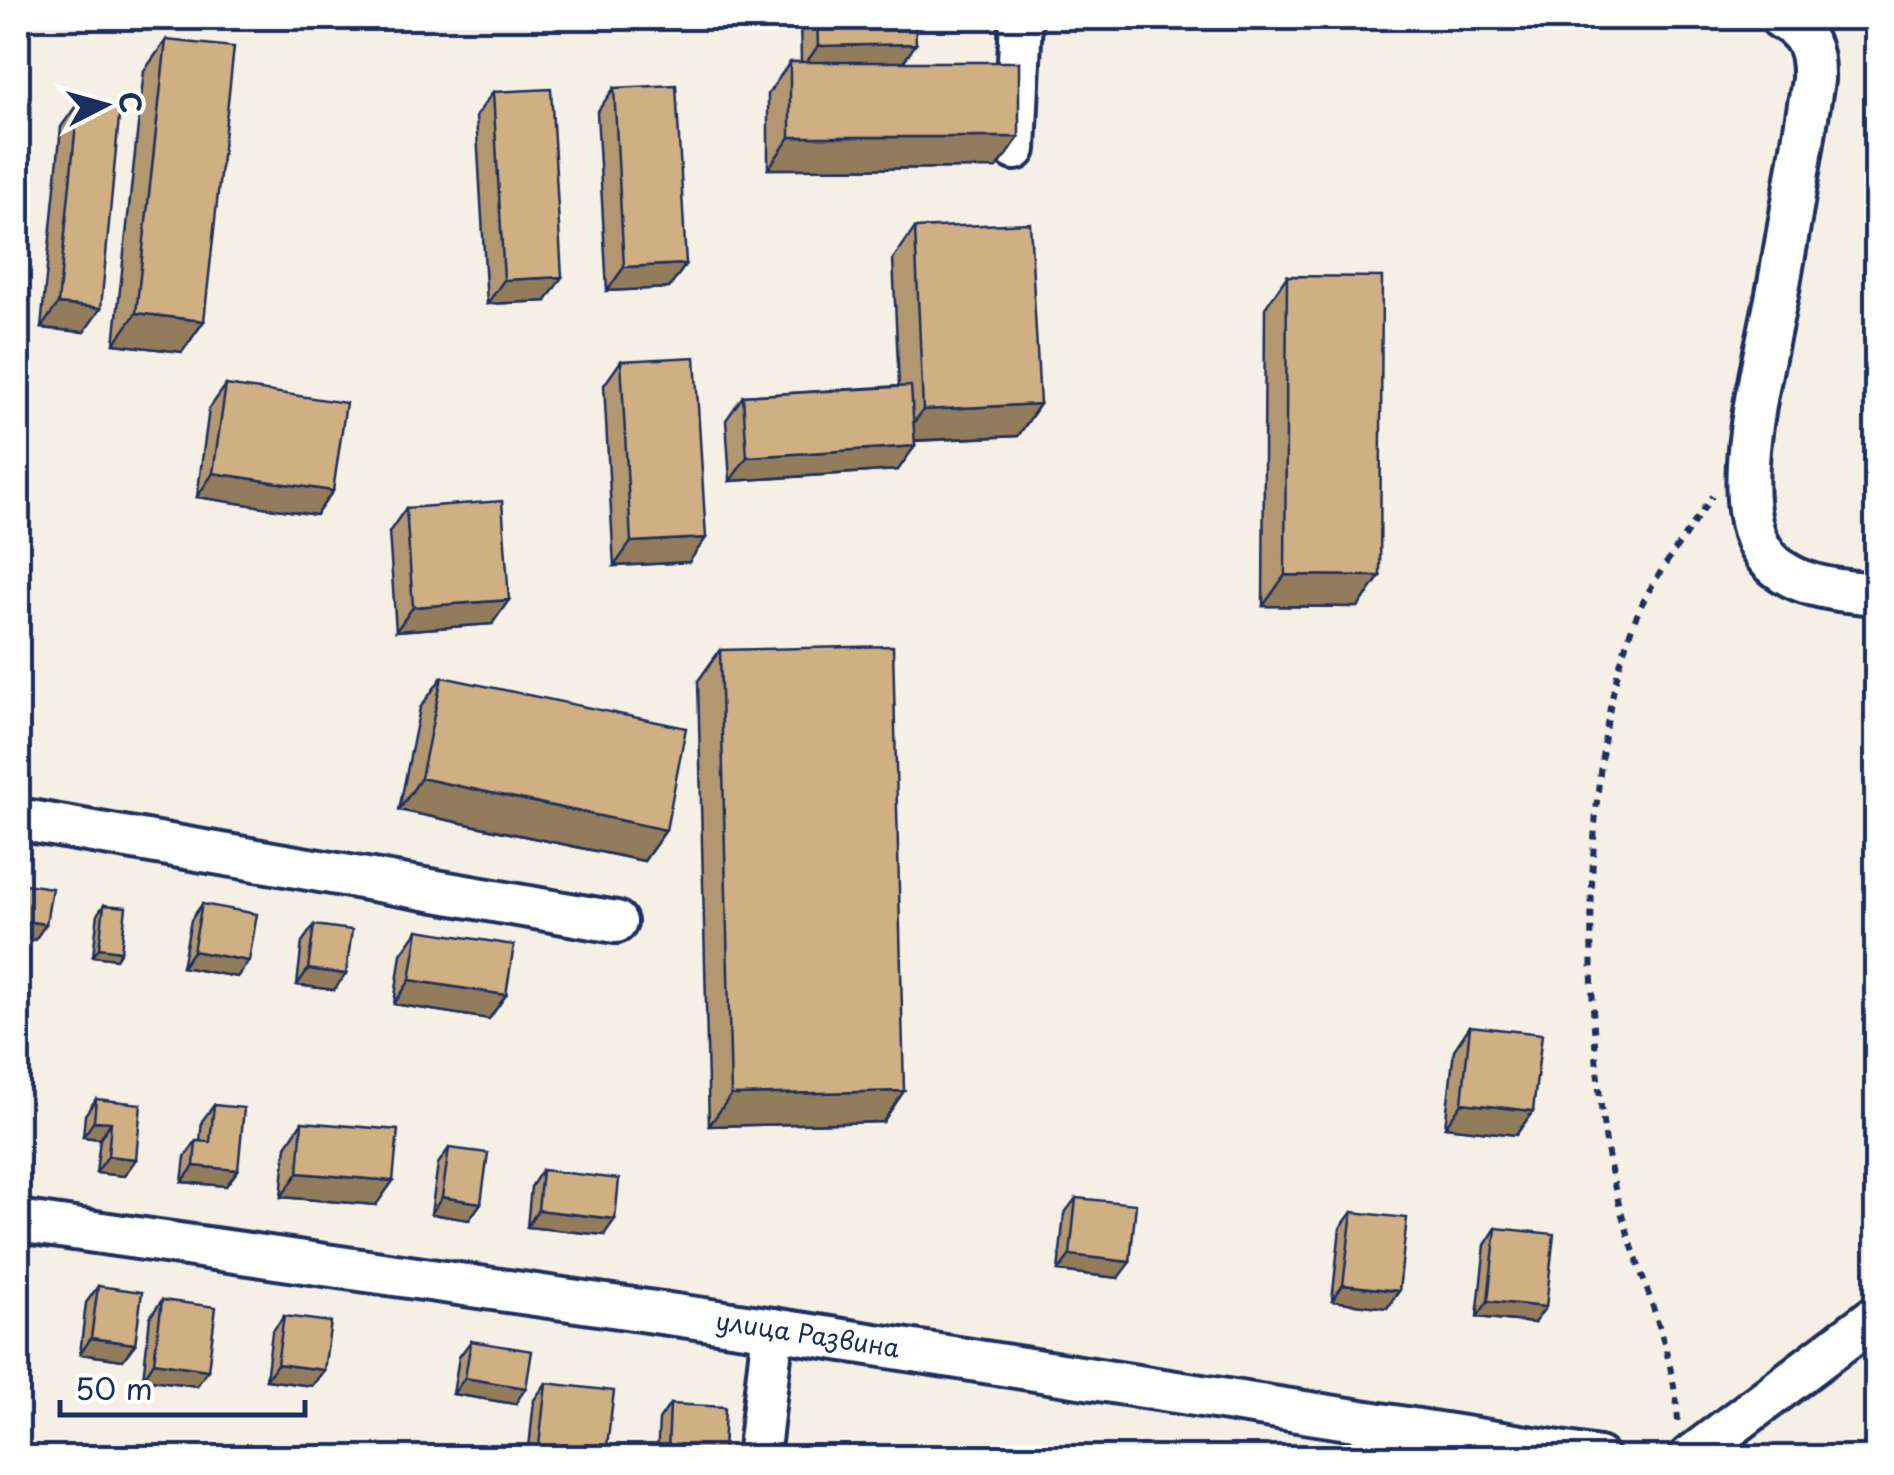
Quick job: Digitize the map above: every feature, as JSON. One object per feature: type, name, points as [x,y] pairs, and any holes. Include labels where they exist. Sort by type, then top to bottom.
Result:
[{"type":"street","points":[[1015,149],[1021,18]]},
{"type":"street","points":[[1781,18],[1797,27],[1814,51],[1813,80],[1754,410],[1746,504],[1758,544],[1783,572],[1822,589],[1876,594]]},
{"type":"street","points":[[18,819],[616,922]]},
{"type":"street","name":"улица Развина","points":[[18,1221],[772,1329],[1598,1458]]},
{"type":"street","points":[[1683,1448],[1876,1316]]},
{"type":"street","points":[[758,1458],[772,1329]]},
{"type":"path","points":[[1683,1448],[1668,1352],[1614,1184],[1596,1086],[1592,927],[1599,805],[1614,685],[1642,604],[1722,482]]},
{"type":"building","points":[[817,18],[915,18],[916,44],[818,46]]},
{"type":"building","points":[[166,40],[234,47],[204,321],[136,313]]},
{"type":"building","points":[[790,62],[1019,62],[1019,137],[790,137]]},
{"type":"building","points":[[676,85],[686,264],[624,267],[614,88]]},
{"type":"building","points":[[551,89],[562,277],[504,280],[493,92]]},
{"type":"building","points":[[78,103],[120,107],[101,308],[58,304]]},
{"type":"building","points":[[1030,223],[1040,404],[923,410],[915,228]]},
{"type":"building","points":[[1287,276],[1382,277],[1380,576],[1285,575]]},
{"type":"building","points":[[695,357],[706,538],[631,542],[621,361]]},
{"type":"building","points":[[226,385],[346,403],[333,491],[213,473]]},
{"type":"building","points":[[911,386],[915,446],[747,457],[743,396]]},
{"type":"building","points":[[502,501],[509,600],[413,607],[406,508]]},
{"type":"building","points":[[893,646],[904,1091],[731,1095],[720,650]]},
{"type":"building","points":[[442,677],[686,728],[666,830],[421,778]]},
{"type":"building","points":[[18,883],[52,888],[46,924],[18,920]]},
{"type":"building","points":[[202,904],[257,914],[249,961],[193,951]]},
{"type":"building","points":[[104,905],[126,907],[121,951],[99,948]]},
{"type":"building","points":[[314,925],[352,930],[346,974],[308,969]]},
{"type":"building","points":[[418,930],[514,945],[506,995],[410,980]]},
{"type":"building","points":[[1470,1026],[1542,1034],[1533,1111],[1462,1103]]},
{"type":"building","points":[[96,1099],[141,1104],[136,1159],[108,1156],[111,1122],[94,1121]]},
{"type":"building","points":[[214,1105],[244,1108],[238,1170],[194,1166],[196,1141],[210,1142]]},
{"type":"building","points":[[302,1122],[398,1130],[393,1181],[298,1173]]},
{"type":"building","points":[[449,1148],[488,1153],[481,1203],[442,1197]]},
{"type":"building","points":[[542,1170],[619,1179],[615,1219],[538,1210]]},
{"type":"building","points":[[1076,1198],[1136,1204],[1130,1262],[1070,1255]]},
{"type":"building","points":[[1352,1212],[1407,1218],[1399,1291],[1343,1285]]},
{"type":"building","points":[[1496,1228],[1554,1234],[1546,1307],[1488,1301]]},
{"type":"building","points":[[18,1280],[30,1282],[25,1323],[18,1322]]},
{"type":"building","points":[[98,1286],[142,1292],[135,1344],[91,1338]]},
{"type":"building","points":[[162,1300],[216,1307],[208,1370],[154,1362]]},
{"type":"building","points":[[284,1316],[331,1322],[324,1370],[277,1364]]},
{"type":"building","points":[[471,1341],[532,1351],[526,1388],[465,1378]]},
{"type":"building","points":[[546,1383],[614,1391],[606,1454],[539,1446]]},
{"type":"building","points":[[670,1404],[725,1407],[723,1454],[668,1451]]}]
